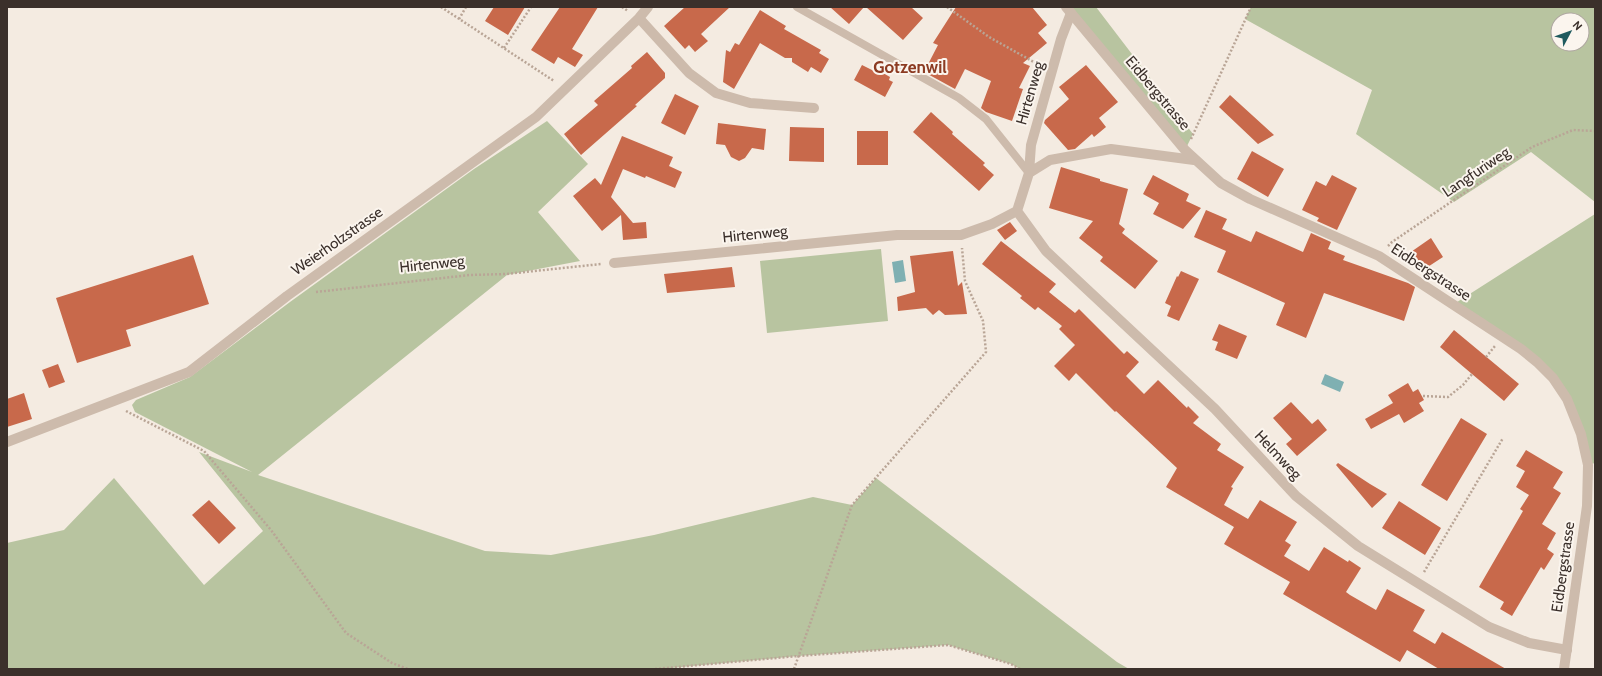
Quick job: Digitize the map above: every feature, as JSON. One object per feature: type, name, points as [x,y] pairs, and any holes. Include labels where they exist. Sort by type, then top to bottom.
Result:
[{"type":"street","name":"Weierholzstrasse","points":[[7,442],[189,372],[287,296],[536,117],[567,89],[639,18],[648,7]]},
{"type":"street","name":"Hirtenweg","points":[[614,263],[897,235],[961,235],[992,224],[1017,211],[1029,173],[1031,145],[1068,10]]},
{"type":"street","name":"Eidbergstrasse","points":[[1068,10],[1194,160],[1221,183],[1250,199],[1380,256],[1527,354],[1538,362],[1552,378],[1567,399],[1581,434],[1588,465],[1587,506],[1564,669]]},
{"type":"street","points":[[639,18],[689,73],[716,93],[750,103],[814,108]]},
{"type":"street","points":[[1029,173],[1050,160],[1111,149],[1194,160]]},
{"type":"street","name":"Helmweg","points":[[1017,211],[1046,251],[1215,409],[1296,496],[1358,546],[1489,628],[1529,642],[1567,650]]},
{"type":"lane","points":[[797,7],[959,98],[986,119],[1029,173]]},
{"type":"path","points":[[440,7],[567,89]]},
{"type":"path","points":[[459,19],[466,7]]},
{"type":"path","points":[[504,48],[531,7]]},
{"type":"path","points":[[947,7],[989,37],[1052,72]]},
{"type":"path","points":[[1186,150],[1251,7]]},
{"type":"path","name":"Langfuriweg","points":[[1380,256],[1392,242],[1532,147],[1573,130],[1595,131]]},
{"type":"path","points":[[794,669],[852,505],[986,352],[983,321],[965,281],[961,235]]},
{"type":"path","name":"Hirtenweg","points":[[310,293],[470,275],[506,274],[614,263]]},
{"type":"path","points":[[1423,396],[1448,397],[1463,385],[1472,374]]},
{"type":"path","points":[[108,402],[204,451],[271,530],[346,633],[392,663],[408,669]]},
{"type":"path","points":[[1418,583],[1503,438]]},
{"type":"path","points":[[656,669],[798,656],[948,645],[1011,664],[1020,669]]},
{"type":"green space","points":[[1066,7],[1096,7],[1193,134],[1185,150]]},
{"type":"green space","points":[[1251,7],[1595,7],[1595,202],[1531,152],[1454,202],[1356,134],[1372,90],[1245,19]]},
{"type":"green space","points":[[547,121],[588,164],[538,212],[580,261],[507,275],[258,475],[485,551],[551,555],[654,535],[813,497],[852,505],[876,478],[1117,662],[1129,669],[1020,669],[1011,664],[948,645],[798,656],[670,669],[7,669],[7,543],[64,530],[114,478],[204,585],[263,531],[199,452],[252,472],[135,412],[132,405],[136,400],[190,377],[290,302],[474,169]]},
{"type":"green space","points":[[1595,214],[1595,463],[1588,465],[1581,434],[1553,378],[1454,304]]},
{"type":"green space","points":[[881,249],[888,321],[767,333],[760,261]]},
{"type":"water","points":[[903,260],[906,281],[895,283],[892,262]]},
{"type":"water","points":[[1325,374],[1344,382],[1340,392],[1321,384]]},
{"type":"building","points":[[494,7],[525,7],[508,35],[485,21]]},
{"type":"building","points":[[560,7],[598,7],[572,49],[583,55],[575,67],[558,57],[554,64],[531,50]]},
{"type":"building","points":[[685,7],[730,7],[701,34],[708,41],[695,52],[689,45],[685,49],[664,26]]},
{"type":"building","points":[[830,7],[864,7],[849,24]]},
{"type":"building","points":[[866,7],[911,7],[923,18],[903,40]]},
{"type":"building","points":[[956,7],[1032,7],[1047,25],[1038,33],[1047,43],[1023,63],[1030,66],[1019,88],[1023,89],[1012,121],[986,112],[981,108],[991,81],[965,69],[955,89],[924,72],[938,45],[933,43]]},
{"type":"building","points":[[760,10],[786,26],[784,29],[821,50],[819,53],[829,59],[821,73],[811,67],[808,72],[792,62],[792,58],[785,58],[760,43],[734,89],[723,82],[726,50],[730,52],[735,43],[739,45]]},
{"type":"building","points":[[647,52],[665,73],[665,78],[635,105],[637,106],[581,155],[564,134],[598,105],[594,101],[632,68],[631,66]]},
{"type":"building","points":[[862,65],[874,71],[876,69],[890,77],[889,80],[893,82],[885,97],[854,80]]},
{"type":"building","points":[[1086,65],[1118,102],[1099,118],[1106,127],[1094,137],[1092,134],[1075,149],[1068,150],[1044,123],[1045,120],[1069,99],[1059,87]]},
{"type":"building","points":[[675,94],[699,106],[685,135],[661,123]]},
{"type":"building","points":[[1230,95],[1274,135],[1258,144],[1219,107]]},
{"type":"building","points":[[931,112],[953,132],[952,134],[985,163],[983,165],[994,175],[979,191],[913,132]]},
{"type":"building","points":[[718,123],[766,129],[764,150],[752,148],[745,158],[739,161],[731,157],[725,145],[716,144]]},
{"type":"building","points":[[790,127],[824,128],[824,162],[789,161]]},
{"type":"building","points":[[857,131],[888,131],[888,165],[857,165]]},
{"type":"building","points":[[622,136],[673,157],[669,166],[682,172],[675,188],[646,176],[645,178],[623,169],[611,197],[633,223],[646,222],[647,238],[623,240],[621,215],[602,231],[573,196],[595,178],[601,185]]},
{"type":"building","points":[[1252,151],[1284,169],[1268,197],[1237,179]]},
{"type":"building","points":[[1061,167],[1128,189],[1119,224],[1125,229],[1122,233],[1158,261],[1135,289],[1100,261],[1103,257],[1079,238],[1093,221],[1049,208]]},
{"type":"building","points":[[1153,175],[1189,194],[1186,201],[1201,208],[1183,229],[1153,214],[1159,203],[1143,194]]},
{"type":"building","points":[[1332,175],[1357,188],[1337,230],[1317,221],[1319,218],[1302,210],[1316,181],[1326,186]]},
{"type":"building","points":[[1206,210],[1227,219],[1222,229],[1251,242],[1256,231],[1303,252],[1311,233],[1331,242],[1328,249],[1345,256],[1343,260],[1408,283],[1415,287],[1404,321],[1324,293],[1306,338],[1276,325],[1285,303],[1217,272],[1226,251],[1194,237]]},
{"type":"building","points":[[1010,222],[1017,231],[1005,240],[997,230]]},
{"type":"building","points":[[1431,238],[1443,257],[1420,272],[1408,254]]},
{"type":"building","points":[[1001,241],[1056,284],[1049,292],[1075,313],[1079,309],[1124,354],[1127,351],[1139,362],[1126,376],[1144,394],[1158,380],[1187,408],[1188,406],[1199,417],[1193,423],[1221,444],[1217,450],[1244,467],[1231,487],[1233,488],[1224,505],[1248,519],[1260,500],[1297,522],[1285,541],[1291,545],[1284,556],[1309,571],[1324,547],[1361,568],[1346,592],[1350,595],[1376,610],[1387,589],[1425,610],[1413,631],[1435,644],[1442,632],[1506,669],[1439,669],[1407,650],[1400,662],[1283,594],[1290,582],[1224,544],[1234,527],[1166,487],[1177,468],[1116,411],[1115,412],[1076,373],[1069,381],[1054,366],[1075,345],[1059,329],[1062,326],[1038,307],[1035,310],[1020,298],[1022,296],[982,264]]},
{"type":"building","points":[[953,251],[958,286],[962,282],[967,314],[945,315],[939,310],[933,315],[926,308],[898,311],[897,297],[915,292],[910,256]]},
{"type":"building","points":[[193,255],[209,304],[126,330],[131,346],[77,363],[56,298]]},
{"type":"building","points":[[732,267],[735,287],[667,293],[664,274]]},
{"type":"building","points":[[1181,271],[1199,279],[1179,321],[1167,316],[1171,306],[1165,303],[1177,276],[1178,277]]},
{"type":"building","points":[[1219,324],[1247,336],[1237,359],[1215,350],[1218,342],[1212,340]]},
{"type":"building","points":[[1454,330],[1519,384],[1504,401],[1440,347]]},
{"type":"building","points":[[58,364],[65,382],[49,388],[42,370]]},
{"type":"building","points":[[1408,383],[1413,392],[1418,389],[1424,400],[1419,403],[1424,411],[1404,423],[1399,414],[1371,429],[1365,419],[1393,403],[1388,395]]},
{"type":"building","points":[[24,393],[32,419],[7,427],[7,399]]},
{"type":"building","points":[[1291,402],[1312,424],[1318,419],[1327,430],[1297,456],[1286,444],[1292,439],[1273,418]]},
{"type":"building","points":[[1461,418],[1487,434],[1447,501],[1421,485]]},
{"type":"building","points":[[1526,450],[1563,472],[1553,488],[1561,493],[1542,524],[1556,533],[1547,549],[1554,554],[1544,570],[1541,567],[1512,616],[1500,609],[1504,602],[1479,587],[1523,511],[1520,509],[1529,495],[1516,487],[1525,471],[1516,466]]},
{"type":"building","points":[[1338,463],[1387,494],[1372,508],[1336,465]]},
{"type":"building","points":[[209,500],[236,528],[219,544],[192,515]]},
{"type":"building","points":[[1399,501],[1441,528],[1425,555],[1382,528]]},
{"type":"district","name":"Gotzenwil","points":[[910,67]]}]
